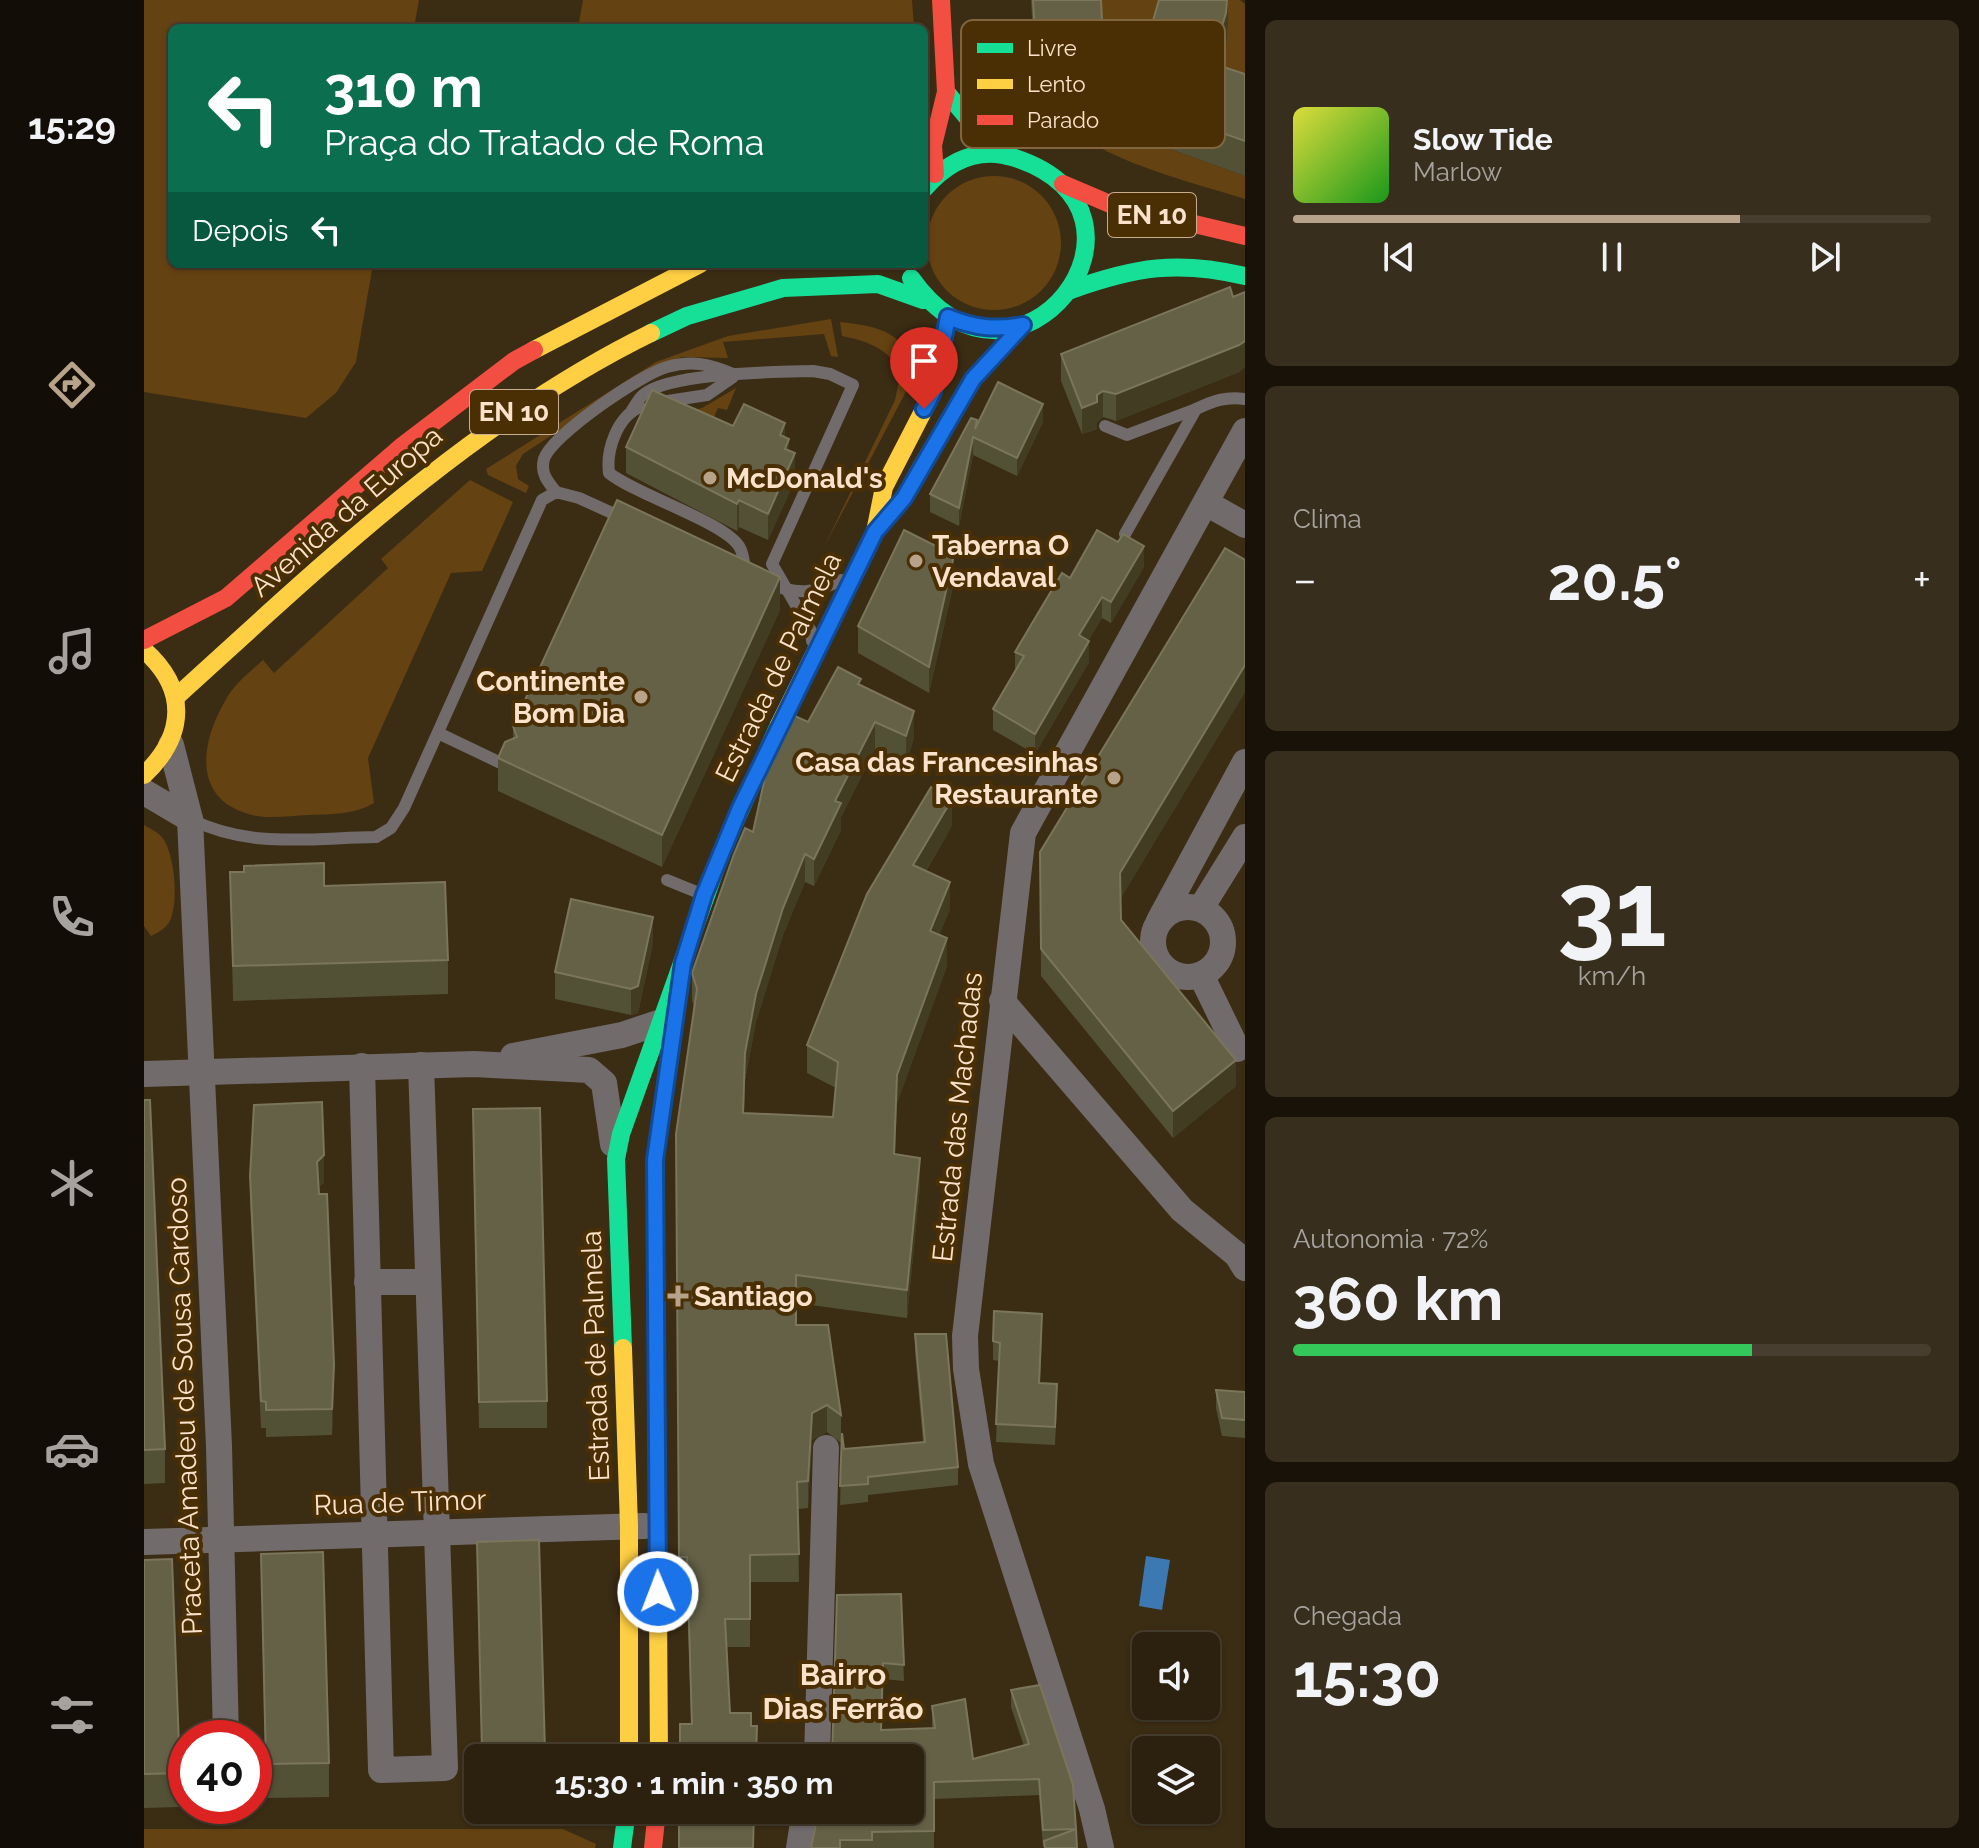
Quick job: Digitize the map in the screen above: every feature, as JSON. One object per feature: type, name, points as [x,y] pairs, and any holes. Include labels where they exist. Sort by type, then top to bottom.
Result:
[{"type":"street","points":[[928,180],[946,92],[941,0]]},
{"type":"street","points":[[946,92],[961,110]]},
{"type":"street","points":[[999,148],[1008,156]]},
{"type":"street","name":"EN 10","points":[[928,180],[954,161],[984,152],[1008,156],[1031,163],[1063,184],[1110,204],[1245,236]]},
{"type":"street","name":"EN 10","points":[[906,268],[923,300],[948,317],[973,327],[997,330],[1023,325],[1054,310],[1071,290],[1083,264],[1085,233],[1079,207],[1063,184]]},
{"type":"street","name":"EN 10","points":[[1071,290],[1154,264],[1240,277]]},
{"type":"street","name":"Avenida da Europa","points":[[144,640],[226,598],[401,447],[514,361],[617,304],[692,268]]},
{"type":"street","name":"Avenida da Europa","points":[[176,697],[346,544],[460,450],[553,384],[645,335],[744,297],[832,283],[881,284],[923,300]]},
{"type":"street","name":"Estrada de Palmela","points":[[629,1744],[629,1526],[616,1159],[623,1119],[683,963],[704,895],[740,808],[857,571],[875,532],[884,487],[933,392],[948,317]]},
{"type":"street","name":"Estrada de Palmela","points":[[875,532],[908,491],[973,379],[1023,325]]},
{"type":"street","name":"Estrada das Machadas","points":[[1101,1848],[1083,1780],[981,1464],[966,1369],[965,1336],[1023,833],[1245,431]]},
{"type":"street","points":[[1206,503],[1245,525]]},
{"type":"street","points":[[144,650],[169,676],[176,697],[178,721],[171,745],[144,775]]},
{"type":"street","name":"Praceta Amadeu de Sousa Cardoso","points":[[171,745],[190,819],[222,1540],[226,1720]]},
{"type":"street","points":[[1159,921],[1176,908],[1201,908],[1212,914],[1224,935],[1220,959],[1201,975],[1179,976],[1160,963],[1153,942],[1159,921],[1245,762]]},
{"type":"street","points":[[144,792],[190,819]]},
{"type":"street","points":[[1201,908],[1245,837]]},
{"type":"street","name":"Estrada de Palmela","points":[[659,1744],[655,1160],[683,963]]},
{"type":"street","points":[[1201,975],[1237,1049]]},
{"type":"street","points":[[1002,1001],[1182,1210],[1237,1255],[1245,1268]]},
{"type":"street","points":[[474,1064],[622,1035],[658,1023]]},
{"type":"street","points":[[144,1074],[474,1064],[589,1070],[604,1083],[616,1159]]},
{"type":"street","points":[[362,1066],[381,1770],[445,1768],[421,1065]]},
{"type":"street","points":[[367,1282],[428,1282]]},
{"type":"street","points":[[817,1744],[826,1448]]},
{"type":"street","name":"Rua de Timor","points":[[144,1542],[657,1525]]},
{"type":"street","points":[[622,1848],[625,1824]]},
{"type":"street","points":[[653,1848],[656,1824]]},
{"type":"street","points":[[799,1848],[803,1824]]},
{"type":"lane","points":[[635,523],[579,498],[556,492],[544,477],[543,462],[550,447],[635,383],[664,367],[707,363],[736,375],[813,371],[830,374],[853,385],[772,564],[811,631],[814,656]]},
{"type":"lane","points":[[736,375],[707,395],[650,403],[632,410],[617,431],[607,458],[609,473],[623,484],[719,529],[740,546],[746,573]]},
{"type":"lane","points":[[1105,426],[1127,435],[1214,400],[1245,399]]},
{"type":"lane","points":[[1125,534],[1196,409]]},
{"type":"lane","points":[[190,819],[219,833],[252,839],[376,837],[391,828],[404,808],[542,500],[556,492]]},
{"type":"lane","points":[[732,567],[785,590],[823,590],[857,571]]},
{"type":"lane","points":[[438,733],[509,767]]},
{"type":"lane","points":[[667,880],[704,895]]},
{"type":"shaded area","points":[[144,0],[419,0],[415,24],[168,24],[168,268],[372,268],[356,362],[336,393],[306,418],[144,392]]},
{"type":"shaded area","points":[[583,0],[912,0],[914,24],[579,24]]},
{"type":"shaded area","points":[[1100,0],[1180,0],[1168,20],[1101,20]]},
{"type":"shaded area","points":[[1224,0],[1240,0],[1245,4],[1245,108],[1225,80],[1225,20],[1223,20]]},
{"type":"shaded area","points":[[1101,148],[1167,148],[1245,176],[1245,199],[1161,173]]},
{"type":"shaded area","points":[[981,177],[1007,177],[1031,187],[1050,206],[1060,230],[1060,256],[1050,280],[1031,299],[1007,309],[981,309],[957,299],[938,280],[928,256],[928,230],[938,206],[957,187]]},
{"type":"shaded area","points":[[831,319],[838,357],[831,356],[824,334],[723,342],[728,358],[682,357],[656,367],[523,454],[516,466],[518,479],[529,486],[526,493],[488,475],[486,469],[656,362],[728,336]]},
{"type":"shaded area","points":[[840,322],[870,327],[894,337],[908,355],[909,386],[824,547],[895,400],[901,371],[876,347],[842,336]]},
{"type":"shaded area","points":[[736,388],[727,410],[718,408],[705,437],[686,412],[702,408]]},
{"type":"shaded area","points":[[470,480],[513,502],[482,571],[451,573],[368,758],[374,803],[342,813],[280,817],[252,815],[233,808],[219,797],[210,784],[207,768],[210,735],[229,695],[263,660],[274,673],[388,568],[381,559]]},
{"type":"shaded area","points":[[144,825],[164,840],[173,866],[175,887],[171,919],[151,936],[144,926]]},
{"type":"shaded area","points":[[144,1829],[563,1829],[596,1844],[595,1848],[144,1848]]},
{"type":"water","points":[[1146,1556],[1170,1560],[1162,1610],[1139,1606]]},
{"type":"building","points":[[1033,0],[1101,0],[1102,20],[1034,20]]},
{"type":"building","points":[[1159,0],[1227,0],[1224,20],[1153,20]]},
{"type":"building","points":[[1225,68],[1245,74],[1245,141],[1225,134]]},
{"type":"building","points":[[1230,287],[1233,297],[1245,292],[1245,341],[1116,394],[1103,391],[1097,395],[1097,402],[1082,408],[1061,354]]},
{"type":"building","points":[[998,382],[1043,404],[1017,458],[973,437],[959,508],[930,494],[971,418],[977,420],[975,429]]},
{"type":"building","name":"McDonald's","points":[[652,390],[733,426],[744,404],[785,423],[780,435],[789,439],[785,449],[795,453],[768,514],[739,500],[737,504],[626,447]]},
{"type":"building","name":"Continente Bom Dia","points":[[617,500],[780,577],[662,835],[498,758],[505,742],[517,737],[513,726]]},
{"type":"building","points":[[904,530],[954,555],[929,667],[858,626]]},
{"type":"building","points":[[1097,530],[1118,542],[1123,534],[1144,546],[1111,602],[1102,597],[1079,635],[1089,641],[1035,734],[993,709],[1024,656],[1015,652],[1062,573],[1070,578]]},
{"type":"building","points":[[1225,548],[1245,560],[1245,665],[1120,873],[1121,920],[1236,1060],[1173,1111],[1041,949],[1040,852]]},
{"type":"building","points":[[838,667],[861,679],[858,684],[914,711],[906,736],[875,722],[835,801],[841,803],[814,859],[805,854],[783,908],[756,994],[745,1053],[743,1113],[833,1117],[838,1062],[807,1045],[867,894],[931,787],[952,799],[913,865],[950,882],[930,931],[947,938],[897,1075],[894,1154],[920,1158],[907,1290],[796,1275],[796,1325],[828,1325],[841,1415],[827,1405],[812,1413],[808,1481],[797,1482],[799,1554],[750,1555],[750,1619],[725,1619],[730,1713],[751,1713],[751,1726],[757,1726],[756,1744],[680,1744],[680,1724],[692,1724],[687,1557],[679,1557],[676,1134],[697,989],[692,973],[745,828],[753,832],[765,777],[795,716],[808,722]]},
{"type":"building","points":[[324,863],[324,886],[445,882],[448,960],[233,966],[230,872],[244,872],[244,866]]},
{"type":"building","points":[[571,899],[653,917],[638,986],[631,989],[555,972]]},
{"type":"building","points":[[144,1100],[150,1100],[165,1449],[144,1450]]},
{"type":"building","points":[[322,1102],[324,1155],[317,1162],[319,1194],[327,1194],[334,1365],[332,1409],[266,1410],[266,1402],[261,1401],[250,1176],[254,1105]]},
{"type":"building","points":[[540,1108],[547,1401],[479,1402],[473,1109]]},
{"type":"building","points":[[994,1311],[1042,1314],[1039,1383],[1057,1384],[1055,1427],[996,1424],[1000,1343],[993,1341]]},
{"type":"building","points":[[915,1334],[946,1334],[958,1467],[868,1477],[868,1484],[840,1486],[842,1433],[844,1449],[925,1442]]},
{"type":"building","points":[[1216,1390],[1245,1392],[1245,1420],[1222,1418]]},
{"type":"building","points":[[539,1540],[545,1744],[482,1744],[477,1542]]},
{"type":"building","points":[[323,1552],[329,1763],[272,1764],[272,1720],[265,1720],[261,1554]]},
{"type":"building","points":[[172,1559],[178,1720],[168,1720],[168,1773],[144,1774],[144,1560]]},
{"type":"building","points":[[901,1594],[904,1665],[883,1663],[881,1730],[935,1728],[932,1706],[965,1699],[973,1759],[1029,1744],[1011,1690],[1040,1685],[1073,1785],[1076,1829],[1043,1830],[1039,1779],[934,1782],[934,1831],[872,1832],[872,1840],[840,1840],[840,1848],[811,1848],[816,1824],[924,1824],[924,1744],[832,1744],[837,1595]]},
{"type":"building","points":[[679,1824],[754,1824],[753,1848],[679,1848]]},
{"type":"building","points":[[1076,1829],[1077,1848],[1045,1848],[1044,1841]]},
{"type":"traffic: fast","points":[[946,92],[961,110]]},
{"type":"traffic: fast","points":[[999,148],[1008,156]]},
{"type":"traffic: fast","points":[[911,278],[953,318],[995,330],[1034,320],[1065,294],[1083,259],[1084,221],[1063,185],[1015,158],[989,154],[965,158],[928,185]]},
{"type":"traffic: fast","points":[[1071,290],[1116,276],[1157,268],[1199,268],[1245,276]]},
{"type":"traffic: fast","points":[[651,333],[687,316],[783,288],[878,284],[923,300]]},
{"type":"traffic: fast","points":[[920,469],[973,379],[1023,325]]},
{"type":"traffic: fast","points":[[623,1348],[616,1159],[621,1134],[723,848],[779,725]]},
{"type":"traffic: fast","points":[[622,1848],[625,1824]]},
{"type":"traffic: slow","points":[[534,350],[692,268]]},
{"type":"traffic: slow","points":[[779,725],[875,532],[884,487],[933,392],[948,317]]},
{"type":"traffic: slow","points":[[176,697],[344,546],[460,452],[585,369],[651,333]]},
{"type":"traffic: slow","points":[[144,650],[168,680],[176,712],[168,744],[144,775]]},
{"type":"traffic: slow","points":[[623,1348],[629,1526],[629,1744]]},
{"type":"traffic: slow","points":[[657,1447],[659,1744]]},
{"type":"traffic: jam","points":[[935,174],[933,145],[946,92],[941,0]]},
{"type":"traffic: jam","points":[[1063,184],[1110,204],[1245,236]]},
{"type":"traffic: jam","points":[[144,640],[226,598],[401,447],[514,361],[534,350]]},
{"type":"traffic: jam","points":[[657,1447],[655,1160],[676,1013]]},
{"type":"traffic: jam","points":[[653,1848],[656,1824]]},
{"type":"place","name":"McDonald's","points":[[710,478]]},
{"type":"place","name":"Taberna O Vendaval","points":[[916,561]]},
{"type":"place","name":"Continente Bom Dia","points":[[641,697]]},
{"type":"place","name":"Casa das Francesinhas Restaurante","points":[[1114,778]]},
{"type":"place","name":"Santiago","points":[[678,1296]]},
{"type":"district","name":"Bairro Dias Ferrão","points":[[843,1692]]},
{"type":"route","points":[[658,1592],[655,1160],[683,963],[694,924],[740,808],[875,532],[904,498],[973,379],[1023,325],[997,330],[973,327],[948,317],[933,392],[924,409]]}]
